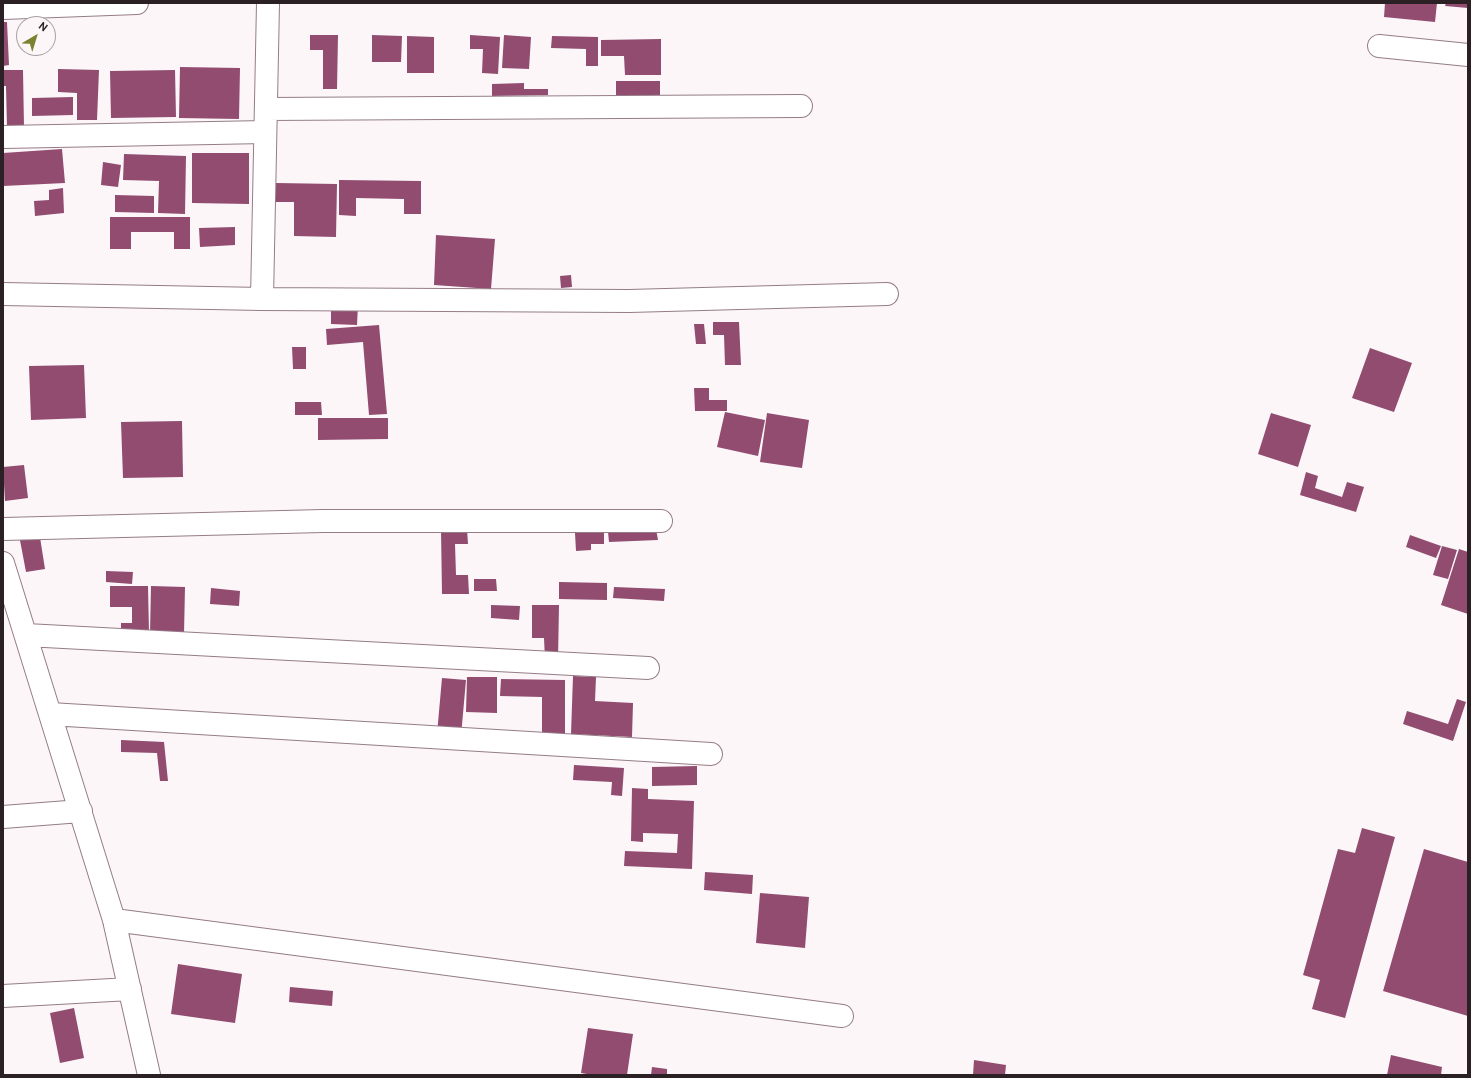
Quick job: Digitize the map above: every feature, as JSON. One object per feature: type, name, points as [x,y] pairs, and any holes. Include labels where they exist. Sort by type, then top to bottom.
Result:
[{"type":"street","points":[[3,8],[137,3]]},
{"type":"street","points":[[262,300],[268,3]]},
{"type":"street","points":[[1379,46],[1468,55]]},
{"type":"street","points":[[266,109],[801,106]]},
{"type":"street","points":[[3,137],[265,132]]},
{"type":"street","points":[[3,294],[262,300],[629,301],[887,294]]},
{"type":"street","points":[[3,529],[323,521],[662,521]]},
{"type":"street","points":[[4,572],[26,635],[114,920],[149,1075]]},
{"type":"street","points":[[26,635],[648,668]]},
{"type":"street","points":[[50,714],[711,754]]},
{"type":"street","points":[[3,817],[81,811]]},
{"type":"street","points":[[114,920],[842,1016]]},
{"type":"street","points":[[3,996],[130,989]]},
{"type":"building","points":[[1385,3],[1437,3],[1435,22],[1384,17]]},
{"type":"building","points":[[1446,3],[1468,3],[1468,8],[1445,6]]},
{"type":"building","points":[[3,22],[7,22],[9,65],[3,66]]},
{"type":"building","points":[[310,35],[338,35],[337,89],[323,89],[323,50],[310,50]]},
{"type":"building","points":[[372,35],[402,36],[401,62],[372,62]]},
{"type":"building","points":[[470,35],[500,37],[498,74],[482,73],[483,49],[470,49]]},
{"type":"building","points":[[504,35],[531,37],[529,69],[502,68]]},
{"type":"building","points":[[407,36],[434,37],[434,73],[407,73]]},
{"type":"building","points":[[552,36],[598,37],[598,66],[586,66],[586,49],[551,48]]},
{"type":"building","points":[[661,39],[661,75],[625,75],[624,56],[601,56],[601,40]]},
{"type":"building","points":[[180,67],[240,68],[239,119],[179,118]]},
{"type":"building","points":[[58,69],[99,70],[97,120],[77,120],[77,93],[58,92]]},
{"type":"building","points":[[3,70],[23,70],[24,127],[7,128],[6,86],[3,86]]},
{"type":"building","points":[[175,70],[176,117],[111,118],[110,71]]},
{"type":"building","points":[[616,81],[660,81],[660,96],[616,96]]},
{"type":"building","points":[[524,83],[524,89],[548,89],[548,95],[492,96],[492,84]]},
{"type":"building","points":[[73,97],[73,115],[32,116],[32,98]]},
{"type":"building","points":[[62,149],[65,183],[3,186],[3,153]]},
{"type":"building","points":[[192,153],[249,153],[249,204],[192,203]]},
{"type":"building","points":[[124,154],[186,156],[185,214],[158,213],[159,181],[123,180]]},
{"type":"building","points":[[103,162],[121,165],[118,187],[101,185]]},
{"type":"building","points":[[339,180],[421,181],[421,214],[404,214],[404,199],[356,198],[356,216],[339,215]]},
{"type":"building","points":[[276,183],[337,184],[336,237],[294,236],[294,202],[276,202]]},
{"type":"building","points":[[63,188],[64,213],[35,216],[34,201],[49,200],[49,190]]},
{"type":"building","points":[[115,195],[154,196],[154,213],[115,212]]},
{"type":"building","points":[[110,217],[190,217],[190,249],[174,249],[174,232],[131,232],[131,249],[110,249]]},
{"type":"building","points":[[235,227],[235,245],[200,247],[199,228]]},
{"type":"building","points":[[436,235],[495,239],[491,289],[434,285]]},
{"type":"building","points":[[571,275],[572,287],[561,288],[560,276]]},
{"type":"building","points":[[331,304],[358,305],[357,325],[331,324]]},
{"type":"building","points":[[713,322],[739,322],[741,365],[725,365],[724,335],[713,335]]},
{"type":"building","points":[[694,324],[704,324],[706,344],[696,344]]},
{"type":"building","points":[[379,325],[387,414],[369,415],[363,342],[327,345],[326,329]]},
{"type":"building","points":[[292,347],[306,347],[306,369],[293,369]]},
{"type":"building","points":[[1370,348],[1412,363],[1394,412],[1352,398]]},
{"type":"building","points":[[84,365],[86,418],[31,420],[29,366]]},
{"type":"building","points":[[694,388],[709,388],[709,400],[727,400],[727,411],[695,411]]},
{"type":"building","points":[[295,402],[321,402],[322,415],[295,415]]},
{"type":"building","points":[[725,412],[765,420],[758,456],[717,447]]},
{"type":"building","points":[[767,413],[809,420],[802,468],[760,462]]},
{"type":"building","points":[[1271,413],[1311,425],[1298,467],[1258,454]]},
{"type":"building","points":[[318,418],[388,418],[388,439],[318,440]]},
{"type":"building","points":[[182,421],[183,477],[123,478],[121,422]]},
{"type":"building","points":[[24,465],[28,498],[5,501],[3,467]]},
{"type":"building","points":[[1306,472],[1318,476],[1315,488],[1342,497],[1347,482],[1364,487],[1356,512],[1300,495]]},
{"type":"building","points":[[441,529],[467,529],[468,544],[455,544],[456,575],[468,575],[469,594],[442,594]]},
{"type":"building","points":[[656,529],[658,540],[609,542],[608,532]]},
{"type":"building","points":[[39,531],[45,569],[26,572],[19,535]]},
{"type":"building","points":[[575,533],[604,533],[604,544],[591,544],[591,550],[576,551]]},
{"type":"building","points":[[1410,535],[1441,546],[1436,558],[1406,547]]},
{"type":"building","points":[[1442,546],[1457,550],[1448,579],[1433,575]]},
{"type":"building","points":[[1459,549],[1468,552],[1468,614],[1441,605]]},
{"type":"building","points":[[106,571],[133,572],[132,584],[106,582]]},
{"type":"building","points":[[474,579],[496,579],[497,591],[474,591]]},
{"type":"building","points":[[559,582],[607,583],[607,600],[559,599]]},
{"type":"building","points":[[110,586],[148,586],[149,633],[121,634],[121,623],[132,623],[132,607],[110,607]]},
{"type":"building","points":[[151,586],[185,587],[184,634],[150,634]]},
{"type":"building","points":[[614,587],[665,589],[664,601],[613,598]]},
{"type":"building","points":[[211,588],[240,591],[239,606],[210,604]]},
{"type":"building","points":[[491,605],[520,606],[519,620],[491,618]]},
{"type":"building","points":[[532,605],[559,605],[558,660],[545,660],[544,638],[532,638]]},
{"type":"building","points":[[573,676],[596,677],[595,701],[633,703],[632,737],[571,734]]},
{"type":"building","points":[[467,677],[497,677],[497,713],[466,712]]},
{"type":"building","points":[[442,678],[466,680],[461,736],[437,734]]},
{"type":"building","points":[[501,679],[565,680],[565,734],[542,733],[542,697],[500,696]]},
{"type":"building","points":[[1457,699],[1466,702],[1453,741],[1403,724],[1407,711],[1448,724]]},
{"type":"building","points":[[121,740],[164,742],[168,781],[160,781],[157,753],[121,752]]},
{"type":"building","points":[[574,765],[624,768],[622,796],[611,795],[612,782],[573,780]]},
{"type":"building","points":[[697,766],[697,785],[652,786],[652,767]]},
{"type":"building","points":[[632,788],[648,789],[648,799],[694,801],[692,869],[624,866],[625,851],[677,853],[678,834],[643,833],[643,842],[631,841]]},
{"type":"building","points":[[1362,828],[1395,837],[1345,1018],[1312,1009],[1320,980],[1303,975],[1338,849],[1355,853]]},
{"type":"building","points":[[1424,849],[1468,862],[1468,1016],[1383,991]]},
{"type":"building","points":[[705,872],[753,875],[752,894],[704,890]]},
{"type":"building","points":[[760,893],[809,897],[805,948],[756,943]]},
{"type":"building","points":[[178,964],[242,974],[235,1023],[171,1014]]},
{"type":"building","points":[[290,987],[333,991],[332,1006],[289,1002]]},
{"type":"building","points":[[74,1008],[84,1058],[60,1063],[50,1013]]},
{"type":"building","points":[[588,1028],[633,1034],[627,1075],[593,1075],[581,1073]]},
{"type":"building","points":[[1391,1055],[1442,1067],[1441,1075],[1387,1075]]},
{"type":"building","points":[[974,1060],[1006,1065],[1005,1075],[973,1075]]},
{"type":"building","points":[[652,1067],[667,1069],[667,1075],[651,1075]]}]
